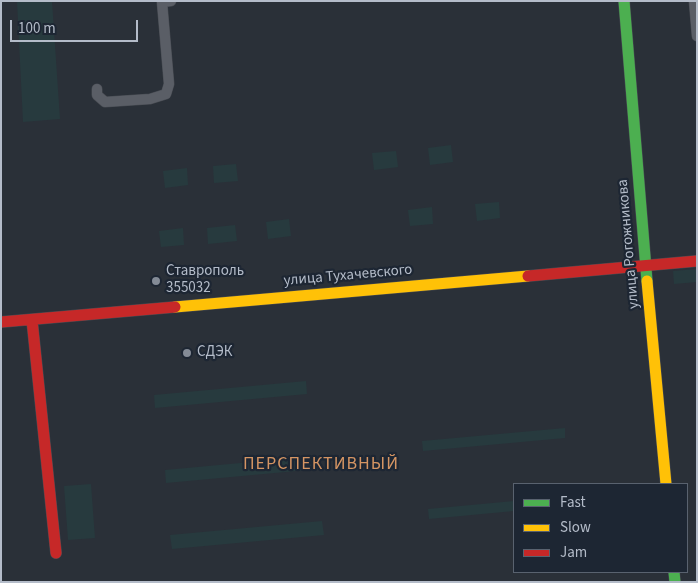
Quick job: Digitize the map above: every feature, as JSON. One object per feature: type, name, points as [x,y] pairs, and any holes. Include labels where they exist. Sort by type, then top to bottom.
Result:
[{"type":"street","points":[[96,90],[97,95],[105,102],[162,96],[169,90],[162,2],[171,1]]},
{"type":"street","name":"улица Рогожникова","points":[[624,1],[666,483]]},
{"type":"street","points":[[694,1],[697,36]]},
{"type":"street","name":"улица Тухачевского","points":[[1,322],[697,261]]},
{"type":"street","points":[[32,320],[56,553]]},
{"type":"green space","points":[[17,1],[52,1],[60,119],[23,122]]},
{"type":"green space","points":[[451,145],[453,162],[430,165],[428,148]]},
{"type":"green space","points":[[396,151],[398,167],[374,170],[372,153]]},
{"type":"green space","points":[[236,164],[238,181],[214,183],[213,166]]},
{"type":"green space","points":[[187,168],[188,185],[165,188],[163,171]]},
{"type":"green space","points":[[499,202],[500,218],[477,221],[475,204]]},
{"type":"green space","points":[[432,207],[433,224],[410,226],[408,210]]},
{"type":"green space","points":[[289,219],[291,236],[268,239],[266,222]]},
{"type":"green space","points":[[235,225],[237,241],[208,244],[207,228]]},
{"type":"green space","points":[[183,228],[184,245],[161,247],[159,231]]},
{"type":"green space","points":[[697,269],[697,282],[674,284],[673,271]]},
{"type":"green space","points":[[306,381],[307,394],[155,408],[154,395]]},
{"type":"green space","points":[[565,428],[565,438],[423,451],[422,441]]},
{"type":"green space","points":[[316,456],[318,469],[166,483],[165,470]]},
{"type":"green space","points":[[91,484],[95,538],[68,540],[64,486]]},
{"type":"green space","points":[[513,501],[513,511],[429,519],[428,509]]},
{"type":"green space","points":[[322,521],[324,535],[172,549],[170,535]]},
{"type":"traffic: fast","points":[[624,1],[647,281]]},
{"type":"traffic: fast","points":[[674,573],[675,582]]},
{"type":"traffic: slow","points":[[175,307],[528,276]]},
{"type":"traffic: slow","points":[[647,281],[666,483]]},
{"type":"traffic: jam","points":[[528,276],[697,261]]},
{"type":"traffic: jam","points":[[1,322],[175,307]]},
{"type":"traffic: jam","points":[[32,320],[56,553]]},
{"type":"place","name":"Ставрополь 355032","points":[[156,281]]},
{"type":"place","name":"СДЭК","points":[[187,353]]},
{"type":"district","name":"ПЕРСПЕКТИВНЫЙ","points":[[321,465]]}]
